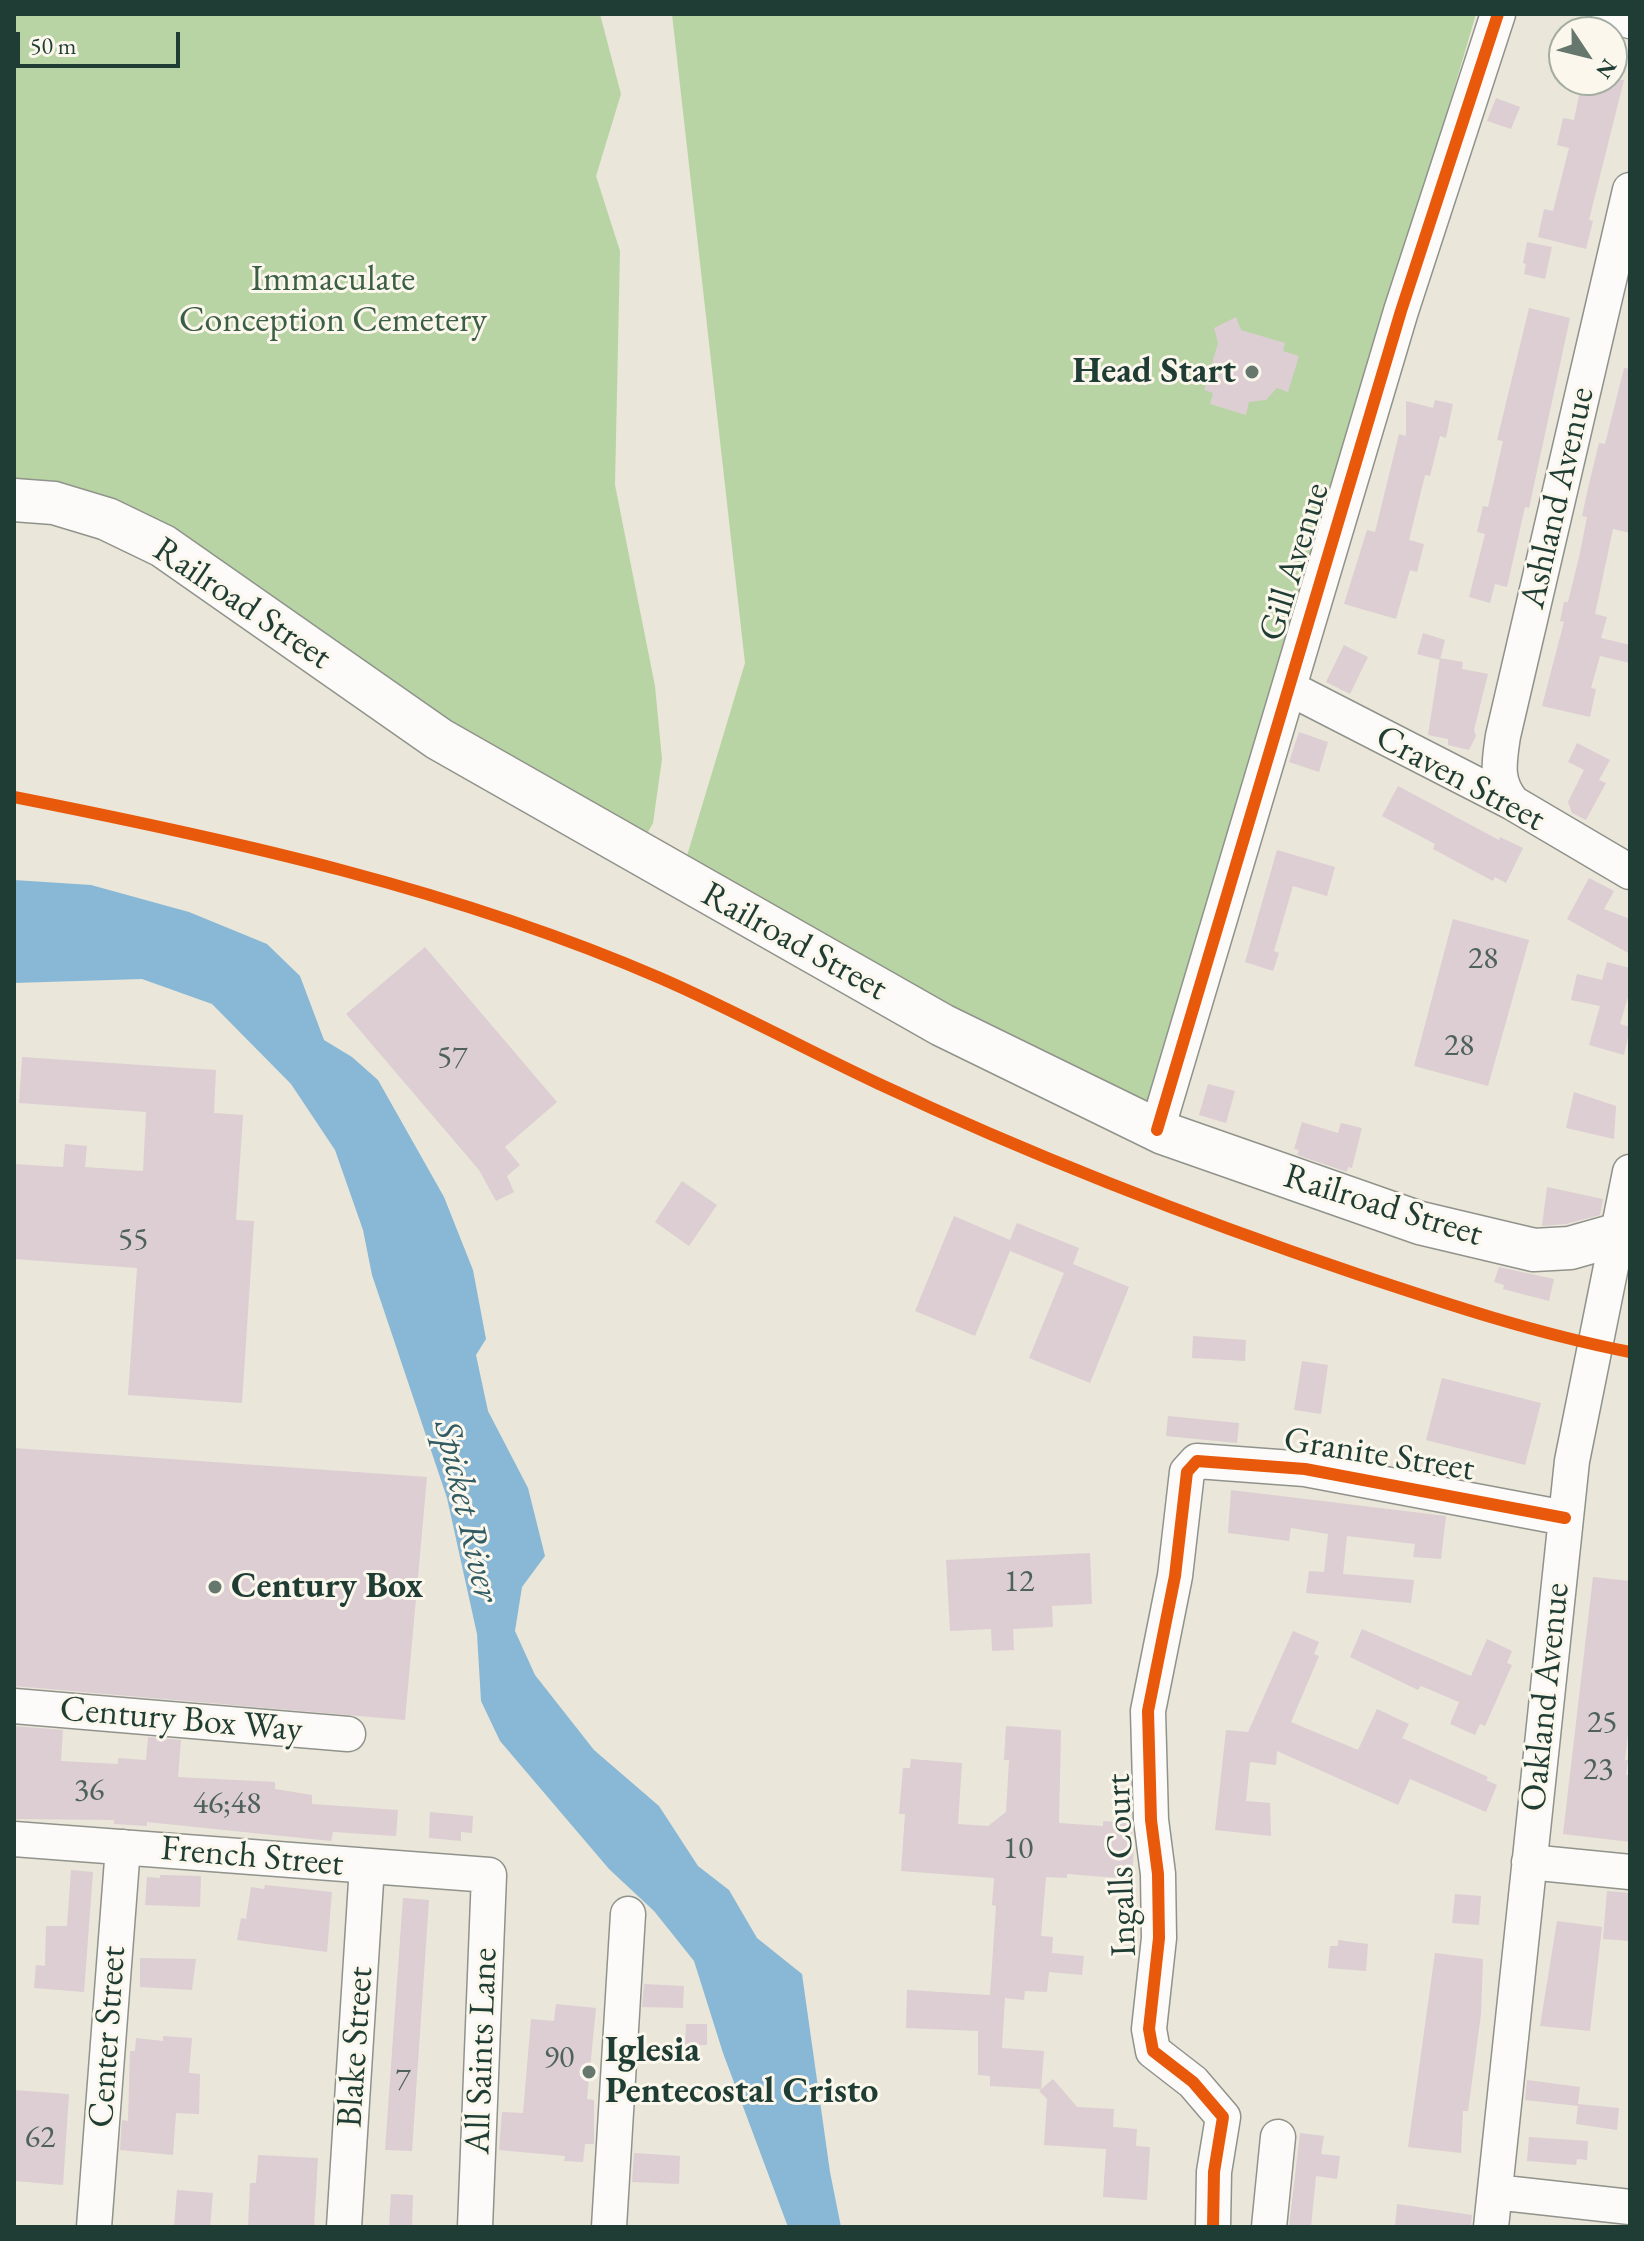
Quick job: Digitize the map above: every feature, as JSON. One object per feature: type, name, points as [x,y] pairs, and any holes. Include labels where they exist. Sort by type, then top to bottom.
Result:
[{"type":"main road","name":"Railroad Street","points":[[14,500],[54,503],[107,519],[163,546],[439,739],[942,1025],[1157,1130],[1420,1223],[1534,1250],[1570,1248],[1622,1234]]},
{"type":"street","name":"Gill Avenue","points":[[1157,1130],[1401,311],[1498,14]]},
{"type":"street","points":[[1609,14],[1630,21]]},
{"type":"street","name":"Ashland Avenue","points":[[1513,803],[1501,790],[1498,769],[1503,736],[1630,190]]},
{"type":"street","name":"Craven Street","points":[[1289,688],[1513,803],[1630,872]]},
{"type":"street","name":"Oakland Avenue","points":[[1491,2227],[1565,1518],[1588,1371],[1622,1234],[1630,1172]]},
{"type":"street","name":"Granite Street","points":[[1187,1472],[1197,1461],[1305,1469],[1565,1518]]},
{"type":"street","name":"Ingalls Court","points":[[1187,1472],[1175,1576],[1148,1711],[1159,1938],[1149,2029],[1153,2051],[1193,2082],[1223,2117],[1214,2172],[1213,2227]]},
{"type":"street","name":"Century Box Way","points":[[14,1706],[348,1734]]},
{"type":"street","name":"French Street","points":[[14,1839],[489,1875]]},
{"type":"street","name":"Center Street","points":[[94,2227],[123,1847]]},
{"type":"street","points":[[1529,1862],[1630,1872]]},
{"type":"street","name":"Blake Street","points":[[344,2227],[367,1866]]},
{"type":"street","name":"All Saints Lane","points":[[475,2227],[489,1875]]},
{"type":"street","points":[[609,2227],[628,1914]]},
{"type":"street","points":[[1269,2227],[1278,2137]]},
{"type":"street","points":[[1495,2192],[1630,2207]]},
{"type":"green space","name":"Immaculate Conception Cemetery","points":[[14,14],[600,14],[621,94],[596,176],[620,251],[615,485],[655,686],[662,759],[653,823],[642,843],[434,722],[138,514],[14,487]]},
{"type":"green space","points":[[672,14],[1476,14],[1153,1111],[970,1023],[686,859],[745,663]]},
{"type":"water","name":"Spicket River","points":[[14,880],[91,885],[189,912],[267,944],[300,976],[324,1040],[352,1057],[378,1080],[444,1197],[473,1270],[486,1339],[476,1355],[488,1411],[528,1488],[545,1556],[522,1587],[515,1631],[535,1675],[594,1750],[659,1806],[698,1866],[729,1890],[757,1938],[802,1974],[830,2172],[841,2227],[788,2227],[723,2053],[694,1961],[654,1911],[609,1869],[500,1741],[481,1701],[477,1634],[447,1498],[372,1275],[363,1230],[335,1150],[291,1084],[212,1004],[142,979],[14,983]]},
{"type":"building","points":[[1579,96],[1620,96],[1589,220],[1593,221],[1586,249],[1538,237],[1544,209],[1553,211],[1569,148],[1557,145],[1563,118],[1574,120]]},
{"type":"building","points":[[1496,98],[1520,107],[1511,129],[1487,121]]},
{"type":"building","points":[[1527,242],[1552,247],[1545,279],[1524,274]]},
{"type":"building","points":[[1529,308],[1570,318],[1529,508],[1525,507],[1507,587],[1495,584],[1490,603],[1469,597],[1485,534],[1477,532],[1483,506],[1488,507],[1503,441],[1497,440]]},
{"type":"building","name":"Head Start","points":[[1236,317],[1241,330],[1285,343],[1283,351],[1299,356],[1288,392],[1277,388],[1266,400],[1249,402],[1246,415],[1210,404],[1213,393],[1204,390],[1218,343],[1214,328]]},
{"type":"building","points":[[1624,368],[1630,369],[1630,533],[1613,529],[1595,614],[1607,617],[1601,638],[1630,645],[1630,663],[1600,656],[1591,688],[1596,689],[1590,717],[1542,706],[1564,622],[1560,621],[1564,602],[1568,602],[1580,553],[1587,517],[1582,516],[1588,488],[1599,443],[1605,444]]},
{"type":"building","points":[[1435,400],[1453,404],[1446,438],[1440,436],[1430,476],[1425,475],[1409,540],[1424,544],[1417,572],[1410,570],[1396,619],[1344,604],[1367,530],[1375,532],[1399,434],[1406,436],[1406,401],[1433,408]]},
{"type":"building","points":[[1423,633],[1445,640],[1440,660],[1417,654]]},
{"type":"building","points":[[1344,645],[1368,657],[1350,694],[1326,682]]},
{"type":"building","points":[[1440,658],[1463,662],[1462,669],[1488,674],[1474,730],[1476,736],[1469,750],[1448,745],[1448,739],[1428,735]]},
{"type":"building","points":[[1299,732],[1328,742],[1319,772],[1289,762]]},
{"type":"building","points":[[1577,743],[1610,760],[1599,780],[1606,783],[1586,820],[1572,813],[1568,802],[1584,770],[1568,762]]},
{"type":"building","points":[[1398,786],[1499,840],[1500,837],[1523,848],[1506,883],[1495,877],[1493,881],[1433,849],[1435,844],[1382,816]]},
{"type":"building","points":[[1277,850],[1335,867],[1327,896],[1293,886],[1274,951],[1279,953],[1273,971],[1245,962]]},
{"type":"building","points":[[1589,878],[1614,891],[1604,909],[1630,919],[1630,954],[1567,919]]},
{"type":"building","points":[[1453,919],[1529,940],[1488,1086],[1414,1066]]},
{"type":"building","points":[[425,947],[557,1102],[505,1147],[520,1165],[507,1176],[514,1192],[496,1201],[479,1170],[346,1014]]},
{"type":"building","points":[[1607,962],[1630,968],[1630,990],[1620,1024],[1630,1027],[1624,1055],[1589,1045],[1600,1006],[1571,1000],[1577,974],[1602,980]]},
{"type":"building","points":[[22,1057],[216,1070],[214,1113],[243,1115],[236,1220],[254,1221],[242,1403],[128,1395],[137,1268],[14,1259],[14,1164],[63,1167],[65,1144],[87,1146],[85,1167],[143,1171],[146,1112],[19,1103]]},
{"type":"building","points":[[1208,1084],[1235,1091],[1226,1123],[1199,1115]]},
{"type":"building","points":[[1574,1092],[1616,1106],[1614,1139],[1566,1128]]},
{"type":"building","points":[[1302,1122],[1338,1133],[1341,1123],[1362,1128],[1352,1168],[1348,1167],[1347,1172],[1297,1155],[1299,1150],[1294,1149]]},
{"type":"building","points":[[682,1181],[717,1205],[689,1246],[655,1222]]},
{"type":"building","points":[[1547,1187],[1603,1199],[1600,1215],[1566,1224],[1542,1226]]},
{"type":"building","points":[[954,1216],[1010,1240],[1017,1223],[1079,1248],[1073,1264],[1129,1287],[1090,1383],[1029,1358],[1064,1273],[1010,1251],[975,1336],[915,1311]]},
{"type":"building","points":[[1499,1267],[1554,1279],[1549,1301],[1503,1289],[1504,1285],[1494,1282]]},
{"type":"building","points":[[1193,1336],[1246,1340],[1245,1361],[1192,1358]]},
{"type":"building","points":[[1302,1361],[1328,1365],[1321,1414],[1294,1410]]},
{"type":"building","points":[[1442,1378],[1541,1403],[1525,1465],[1426,1440]]},
{"type":"building","points":[[1168,1416],[1239,1423],[1237,1443],[1166,1436]]},
{"type":"building","name":"Century Box","points":[[14,1448],[427,1477],[405,1720],[14,1686]]},
{"type":"building","points":[[1231,1490],[1446,1516],[1441,1559],[1413,1557],[1415,1544],[1347,1536],[1343,1574],[1414,1580],[1411,1603],[1306,1593],[1309,1571],[1324,1572],[1328,1534],[1291,1528],[1289,1541],[1228,1533]]},
{"type":"building","points":[[1090,1553],[1092,1604],[1052,1606],[1053,1627],[1013,1629],[1014,1650],[992,1651],[991,1629],[950,1631],[946,1560]]},
{"type":"building","points":[[1593,1577],[1630,1581],[1630,1717],[1625,1760],[1628,1760],[1626,1775],[1630,1775],[1630,1842],[1563,1834]]},
{"type":"building","points":[[1362,1629],[1471,1676],[1487,1639],[1512,1651],[1507,1663],[1512,1665],[1485,1726],[1480,1724],[1475,1735],[1450,1724],[1459,1702],[1421,1686],[1418,1690],[1350,1657]]},
{"type":"building","points":[[1293,1631],[1319,1642],[1314,1654],[1319,1656],[1291,1722],[1358,1750],[1377,1709],[1409,1724],[1402,1738],[1488,1777],[1486,1780],[1497,1785],[1486,1812],[1410,1779],[1398,1805],[1277,1751],[1276,1765],[1250,1762],[1246,1801],[1270,1803],[1271,1836],[1215,1830],[1226,1730],[1248,1732]]},
{"type":"building","points":[[14,1726],[63,1730],[61,1761],[118,1764],[118,1758],[146,1760],[148,1737],[181,1740],[178,1777],[275,1782],[275,1789],[312,1795],[312,1804],[398,1810],[396,1836],[333,1832],[331,1841],[147,1822],[147,1826],[114,1824],[114,1820],[14,1819]]},
{"type":"building","points":[[1006,1726],[1061,1730],[1059,1823],[1103,1826],[1103,1821],[1131,1823],[1134,1846],[1132,1879],[1067,1874],[1067,1878],[1046,1877],[1041,1936],[1053,1937],[1052,1953],[1084,1956],[1082,1975],[1049,1972],[1047,1992],[1025,1991],[1024,2000],[1005,1998],[1002,2048],[1044,2051],[1041,2089],[990,2086],[990,2076],[978,2075],[978,2031],[906,2028],[907,1990],[990,1995],[996,1906],[992,1905],[994,1878],[901,1871],[905,1814],[899,1814],[903,1768],[910,1768],[911,1759],[962,1763],[958,1824],[988,1826],[1006,1812],[1009,1760],[1004,1760]]},
{"type":"building","points":[[430,1812],[473,1816],[472,1833],[461,1832],[461,1841],[429,1838]]},
{"type":"building","points":[[71,1870],[93,1872],[84,1992],[34,1988],[36,1965],[45,1966],[46,1926],[67,1926]]},
{"type":"building","points":[[160,1875],[201,1876],[200,1907],[145,1905],[147,1877],[160,1878]]},
{"type":"building","points":[[265,1885],[332,1892],[327,1952],[237,1940],[241,1918],[246,1919],[251,1887],[264,1889]]},
{"type":"building","points":[[1607,1891],[1630,1893],[1630,1941],[1603,1939]]},
{"type":"building","points":[[1455,1894],[1481,1896],[1479,1925],[1452,1923]]},
{"type":"building","points":[[403,1898],[429,1900],[412,2151],[385,2150]]},
{"type":"building","points":[[1557,1921],[1602,1927],[1590,2031],[1540,2026]]},
{"type":"building","points":[[1338,1940],[1368,1944],[1366,1971],[1328,1968],[1330,1946],[1338,1946]]},
{"type":"building","points":[[1435,1953],[1483,1959],[1481,2014],[1468,2111],[1463,2111],[1461,2153],[1408,2147]]},
{"type":"building","points":[[140,1958],[196,1959],[192,1990],[140,1987]]},
{"type":"building","points":[[644,1984],[684,1986],[683,2008],[642,2007]]},
{"type":"building","points":[[556,2004],[596,2008],[587,2099],[594,2100],[594,2144],[585,2144],[583,2162],[564,2161],[565,2156],[499,2150],[502,2112],[523,2113],[531,2019],[554,2021]]},
{"type":"building","points":[[686,2024],[707,2024],[707,2045],[685,2045]]},
{"type":"building","points":[[163,2036],[192,2038],[189,2073],[200,2074],[199,2114],[176,2113],[173,2155],[120,2150],[122,2120],[128,2121],[130,2051],[135,2051],[136,2038],[163,2041]]},
{"type":"building","points":[[1053,2079],[1077,2107],[1114,2109],[1113,2127],[1137,2129],[1136,2146],[1150,2147],[1147,2200],[1103,2197],[1106,2149],[1044,2145],[1047,2099],[1039,2091]]},
{"type":"building","points":[[1527,2080],[1580,2087],[1578,2104],[1619,2108],[1617,2130],[1576,2124],[1578,2106],[1525,2100]]},
{"type":"building","points":[[14,2090],[69,2094],[63,2185],[14,2181]]},
{"type":"building","points":[[1300,2133],[1324,2136],[1321,2154],[1340,2156],[1337,2179],[1316,2176],[1311,2227],[1289,2227]]},
{"type":"building","points":[[1529,2137],[1588,2141],[1587,2160],[1577,2159],[1576,2165],[1527,2161]]},
{"type":"building","points":[[634,2153],[680,2156],[679,2184],[632,2182]]},
{"type":"building","points":[[258,2155],[318,2158],[314,2227],[248,2227],[250,2183],[256,2183]]},
{"type":"building","points":[[177,2190],[213,2193],[210,2227],[174,2227]]},
{"type":"building","points":[[391,2194],[413,2195],[412,2227],[389,2227]]},
{"type":"building","points":[[1397,2204],[1472,2215],[1471,2227],[1395,2227]]},
{"type":"cycle path","points":[[1157,1130],[1401,311],[1498,14]]},
{"type":"cycle path","points":[[14,797],[178,831],[342,870],[503,918],[660,978],[936,1110],[1175,1209],[1458,1307],[1630,1352]]},
{"type":"cycle path","points":[[1213,2227],[1214,2172],[1223,2117],[1193,2082],[1153,2051],[1149,2029],[1159,1938],[1148,1711],[1175,1576],[1187,1472],[1197,1461],[1305,1469],[1565,1518]]},
{"type":"place","name":"Head Start","points":[[1252,372]]},
{"type":"place","name":"Century Box","points":[[215,1587]]},
{"type":"place","name":"Iglesia Pentecostal Cristo","points":[[589,2072]]}]
